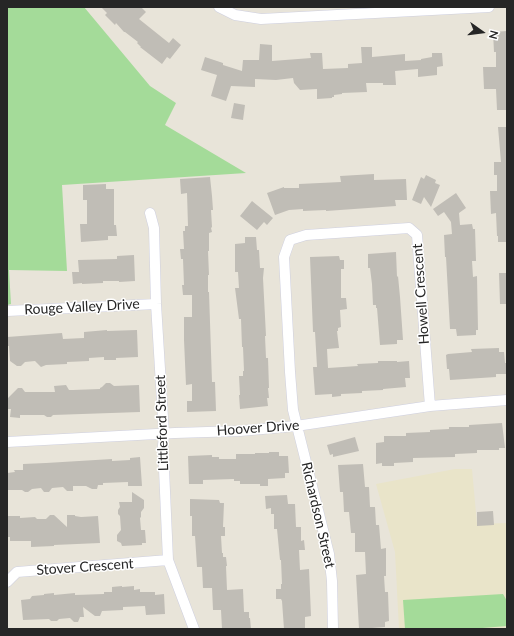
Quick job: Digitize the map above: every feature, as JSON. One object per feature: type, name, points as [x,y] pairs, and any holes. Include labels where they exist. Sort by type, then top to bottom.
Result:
[{"type":"street","points":[[219,7],[235,15],[261,19],[489,7]]},
{"type":"street","name":"Littleford Street","points":[[150,213],[154,228],[156,304],[164,434],[163,446],[168,560],[194,629]]},
{"type":"street","name":"Howell Crescent","points":[[296,426],[293,410],[290,372],[284,258],[290,240],[306,235],[409,228],[417,235],[430,406]]},
{"type":"street","name":"Rouge Valley Drive","points":[[7,311],[156,304]]},
{"type":"street","name":"Hoover Drive","points":[[7,442],[240,431],[296,426],[430,406],[507,400]]},
{"type":"street","name":"Richardson Street","points":[[296,426],[330,554],[334,629]]},
{"type":"street","name":"Stover Crescent","points":[[7,582],[17,572],[168,560]]},
{"type":"shaded area","points":[[455,469],[472,469],[477,524],[507,523],[507,629],[399,629],[395,552],[376,484]]},
{"type":"green space","points":[[7,7],[84,7],[150,86],[176,103],[165,125],[246,173],[62,185],[67,271],[9,270],[11,304],[7,305]]},
{"type":"green space","points":[[503,594],[507,601],[507,626],[470,629],[405,629],[403,600]]},
{"type":"building","points":[[101,7],[141,7],[146,12],[139,19],[169,43],[173,38],[181,45],[170,59],[167,57],[162,64],[140,47],[137,43],[138,42],[124,32],[116,23],[115,25],[105,15],[107,13]]},
{"type":"building","points":[[507,31],[507,110],[497,110],[496,89],[484,89],[483,67],[496,67],[496,52],[494,52],[493,32]]},
{"type":"building","points":[[260,44],[272,45],[272,61],[311,58],[310,53],[322,53],[323,69],[348,68],[348,64],[362,63],[361,47],[372,47],[372,57],[405,54],[405,61],[421,60],[432,57],[432,53],[442,53],[443,66],[437,67],[437,75],[418,77],[418,69],[395,71],[396,85],[366,83],[367,92],[342,93],[334,95],[332,98],[317,99],[317,89],[300,90],[294,83],[293,78],[276,80],[255,79],[255,87],[231,86],[226,101],[211,96],[217,75],[201,70],[205,57],[242,71],[243,60],[259,60]]},
{"type":"building","points":[[234,103],[245,105],[243,120],[231,118]]},
{"type":"building","points":[[498,127],[507,127],[507,242],[498,242],[496,213],[491,214],[490,191],[497,191],[497,175],[494,175],[494,162],[501,162]]},
{"type":"building","points":[[374,174],[374,180],[406,179],[407,200],[395,200],[396,206],[326,211],[303,211],[303,209],[289,210],[275,215],[267,193],[284,187],[299,188],[299,184],[341,182],[340,176]]},
{"type":"building","points":[[426,175],[436,180],[435,183],[440,185],[431,207],[424,197],[421,204],[412,200],[421,177],[424,179]]},
{"type":"building","points":[[210,177],[213,210],[211,210],[212,232],[209,233],[208,292],[212,382],[215,382],[216,411],[187,412],[187,401],[192,401],[192,384],[186,385],[184,317],[192,317],[192,295],[183,295],[183,259],[181,259],[180,249],[184,249],[183,231],[185,231],[185,226],[188,226],[187,193],[181,194],[180,179]]},
{"type":"building","points":[[106,184],[106,189],[114,189],[114,225],[116,225],[117,236],[108,236],[108,240],[81,242],[80,224],[87,224],[87,200],[83,200],[83,185]]},
{"type":"building","points":[[456,193],[466,208],[459,213],[460,225],[472,224],[473,229],[475,229],[476,261],[472,261],[473,277],[477,276],[478,330],[476,330],[476,335],[457,336],[456,329],[450,329],[444,235],[452,234],[451,222],[444,212],[438,216],[433,209]]},
{"type":"building","points":[[252,201],[273,218],[267,225],[264,222],[257,230],[240,216]]},
{"type":"building","points":[[245,237],[256,237],[257,250],[259,250],[260,268],[264,268],[265,336],[266,358],[268,358],[269,398],[267,398],[268,406],[240,409],[239,376],[243,376],[244,371],[241,319],[239,319],[235,288],[239,288],[238,272],[235,272],[235,244],[245,243]]},
{"type":"building","points":[[396,252],[403,340],[397,340],[397,344],[380,345],[377,308],[376,305],[373,305],[370,268],[368,268],[368,254]]},
{"type":"building","points":[[134,255],[135,281],[103,281],[103,283],[73,284],[72,272],[79,272],[78,260],[117,259],[117,256]]},
{"type":"building","points":[[339,256],[340,260],[344,260],[344,269],[341,269],[341,298],[346,298],[347,309],[340,310],[341,327],[338,328],[337,331],[339,348],[327,349],[328,368],[358,366],[357,364],[378,363],[378,361],[409,361],[410,378],[405,378],[406,387],[362,391],[362,393],[341,394],[341,396],[332,397],[332,394],[315,395],[313,367],[317,367],[315,332],[313,332],[310,257]]},
{"type":"building","points":[[499,273],[507,273],[507,304],[500,304]]},
{"type":"building","points":[[137,330],[138,357],[116,358],[116,360],[104,360],[104,357],[89,358],[89,361],[67,362],[67,364],[46,365],[41,367],[35,361],[25,362],[21,366],[17,366],[10,361],[7,337],[62,333],[63,339],[84,338],[84,332]]},
{"type":"building","points":[[499,348],[499,352],[504,352],[505,363],[507,363],[507,374],[496,374],[496,377],[450,380],[449,369],[447,369],[446,355],[472,352],[471,349]]},
{"type":"building","points":[[106,383],[110,383],[114,386],[139,385],[140,412],[53,415],[51,417],[44,415],[20,415],[20,418],[10,417],[11,409],[7,409],[7,399],[18,388],[22,388],[25,392],[55,392],[54,386],[66,385],[69,390],[100,389]]},
{"type":"building","points":[[502,423],[505,448],[499,448],[499,450],[477,450],[477,453],[455,454],[455,457],[413,458],[413,462],[394,463],[394,466],[382,466],[382,463],[376,464],[376,443],[384,442],[384,436],[406,436],[406,433],[430,432],[430,430],[449,429],[449,427],[469,427],[469,425]]},
{"type":"building","points":[[355,437],[359,451],[333,457],[333,454],[330,455],[327,445]]},
{"type":"building","points":[[279,452],[279,456],[288,456],[289,473],[285,473],[285,478],[268,479],[268,486],[260,486],[260,484],[240,484],[240,481],[234,481],[234,479],[203,480],[203,484],[189,484],[188,456],[212,455],[212,457],[219,457],[219,459],[236,459],[236,454]]},
{"type":"building","points":[[140,457],[142,486],[128,486],[128,482],[103,483],[103,485],[98,485],[97,489],[92,489],[86,486],[73,486],[73,491],[67,491],[63,487],[52,488],[49,492],[44,492],[41,488],[32,489],[28,492],[22,490],[7,490],[7,473],[15,472],[14,470],[23,470],[23,464],[112,459],[112,461],[130,460],[130,458]]},
{"type":"building","points":[[363,464],[365,487],[369,487],[370,507],[375,507],[376,525],[379,525],[381,549],[386,548],[386,576],[384,576],[385,592],[388,592],[389,621],[385,622],[385,627],[359,629],[356,575],[366,574],[365,552],[355,552],[355,533],[351,533],[349,512],[344,512],[343,492],[340,492],[338,465]]},
{"type":"building","points":[[132,492],[144,500],[144,508],[141,512],[140,518],[141,530],[145,530],[146,543],[142,543],[142,545],[122,546],[121,543],[117,541],[117,535],[121,530],[120,516],[118,514],[120,507],[119,502],[132,502]]},
{"type":"building","points":[[287,495],[288,504],[295,504],[296,527],[301,527],[301,541],[304,540],[305,550],[299,550],[300,570],[309,569],[311,616],[305,617],[305,629],[284,629],[282,601],[281,599],[276,599],[276,589],[281,589],[282,584],[281,560],[277,529],[274,529],[274,514],[271,514],[271,508],[266,509],[265,496]]},
{"type":"building","points":[[190,499],[219,500],[220,503],[224,503],[223,527],[225,527],[225,536],[221,536],[222,553],[223,557],[226,557],[227,566],[227,590],[243,589],[244,612],[249,612],[251,629],[222,629],[221,610],[213,610],[212,588],[203,588],[202,567],[197,567],[195,536],[192,536]]},
{"type":"building","points":[[493,511],[494,525],[477,526],[477,512]]},
{"type":"building","points":[[50,515],[54,515],[67,527],[67,515],[81,517],[98,516],[100,543],[31,547],[31,541],[10,541],[10,537],[7,537],[7,516],[46,519]]},
{"type":"building","points":[[134,586],[134,590],[140,589],[140,592],[155,592],[155,595],[164,594],[165,614],[146,615],[145,606],[123,607],[123,610],[102,611],[100,616],[95,616],[83,607],[84,617],[80,617],[78,622],[74,622],[70,618],[59,619],[57,621],[51,621],[49,619],[23,620],[21,600],[30,599],[32,596],[54,593],[54,595],[75,593],[75,595],[104,594],[104,592],[112,592],[112,587]]}]
